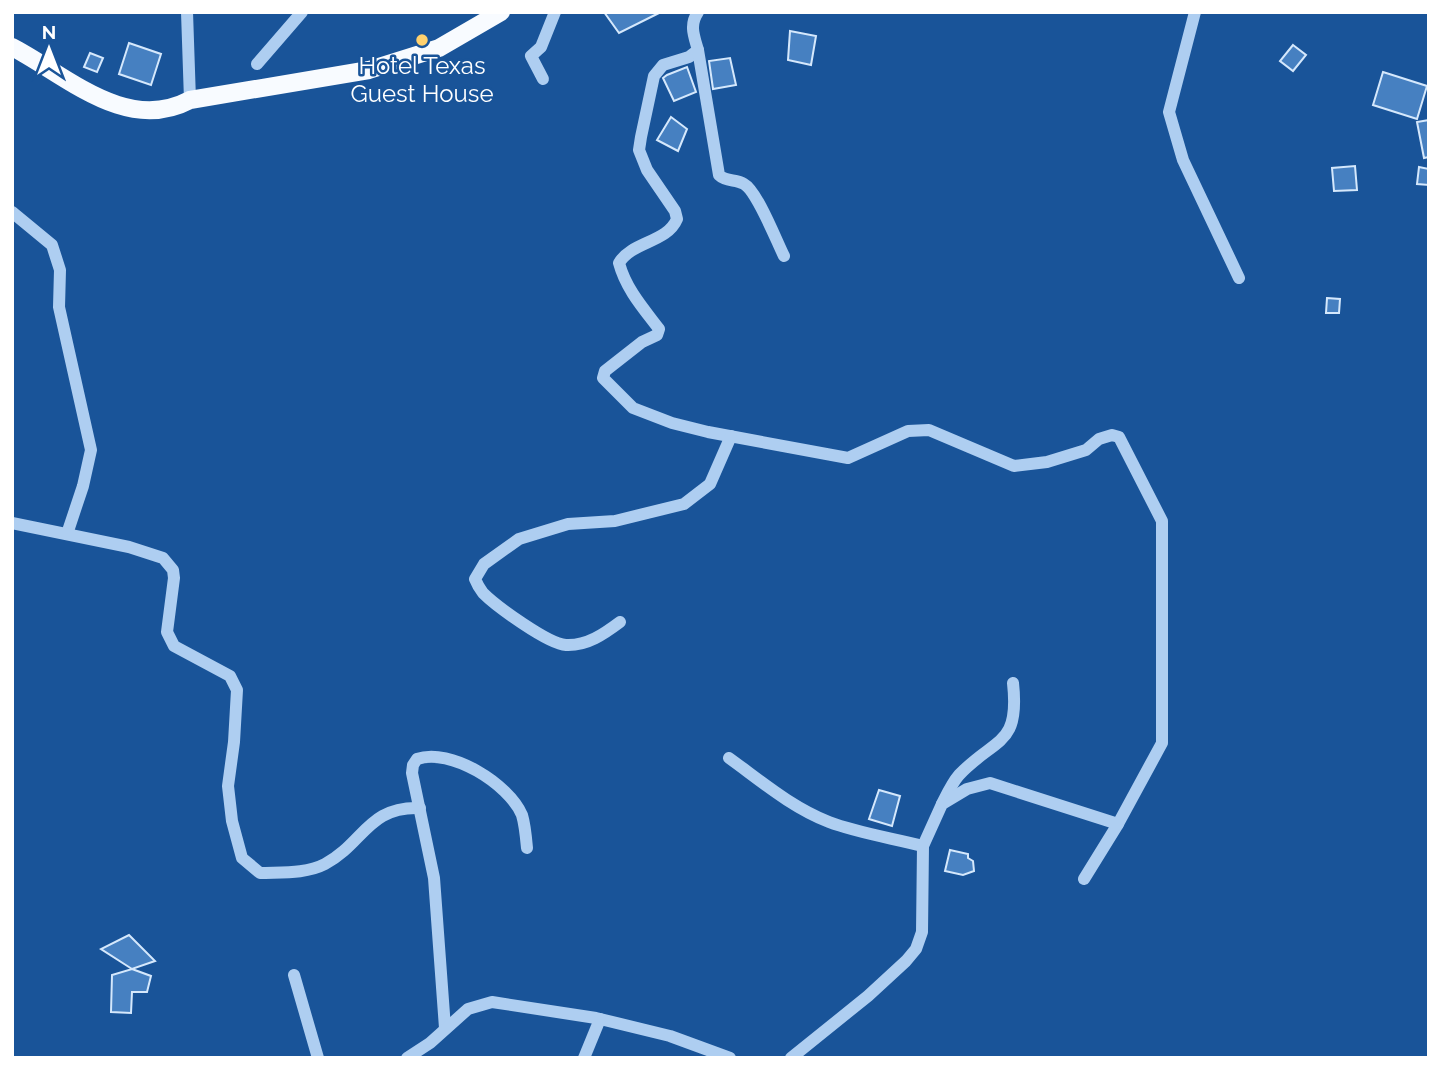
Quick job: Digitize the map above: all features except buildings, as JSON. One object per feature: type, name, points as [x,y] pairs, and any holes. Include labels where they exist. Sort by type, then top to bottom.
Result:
[{"type":"main road","points":[[12,47],[74,85],[119,107],[166,109],[175,108],[190,100],[369,70],[439,48],[501,12]]},
{"type":"street","points":[[187,12],[190,100]]},
{"type":"street","points":[[257,89],[257,58],[302,12]]},
{"type":"street","points":[[543,79],[531,56],[541,47],[555,12]]},
{"type":"street","points":[[698,12],[693,19],[692,28],[719,175],[723,179],[744,183],[753,191],[784,256]]},
{"type":"street","points":[[1195,12],[1169,112],[1182,160],[1239,278]]},
{"type":"street","points":[[698,50],[688,57],[663,65],[653,76],[639,150],[647,170],[675,211],[677,219],[674,227],[624,254],[619,263],[623,278],[643,310],[659,329],[657,335],[642,342],[605,371],[603,378],[633,408],[672,423],[848,458],[908,431],[929,430],[1014,466],[1047,462],[1086,450],[1100,439],[1112,435],[1119,437],[1162,521],[1162,743],[1118,824],[1084,879]]},
{"type":"street","points":[[12,212],[52,246],[60,270],[60,307],[91,450],[83,486],[67,534]]},
{"type":"street","points":[[620,622],[600,637],[565,645],[548,639],[497,606],[481,591],[475,579],[484,564],[519,539],[568,524],[615,521],[684,504],[710,484],[731,436]]},
{"type":"street","points":[[12,523],[130,547],[163,558],[173,570],[167,632],[174,646],[230,676],[237,690],[228,786],[232,821],[242,858],[260,873],[297,871],[322,865],[340,854],[381,815],[402,807],[420,808]]},
{"type":"street","points":[[792,1058],[868,996],[916,949],[922,932],[923,846],[958,776],[1008,734],[1015,711],[1013,683]]},
{"type":"street","points":[[446,1028],[434,878],[412,772],[417,758],[437,757],[464,764],[489,778],[521,814],[527,848]]},
{"type":"street","points":[[729,758],[783,798],[831,823],[923,846]]},
{"type":"street","points":[[942,804],[967,789],[990,783],[1118,824]]},
{"type":"street","points":[[294,975],[318,1058]]},
{"type":"street","points":[[412,1057],[468,1009],[492,1003],[600,1019],[670,1036],[730,1058]]},
{"type":"street","points":[[583,1058],[600,1019]]},
{"type":"place","name":"Hotel Texas Guest House","points":[[422,40]]}]
